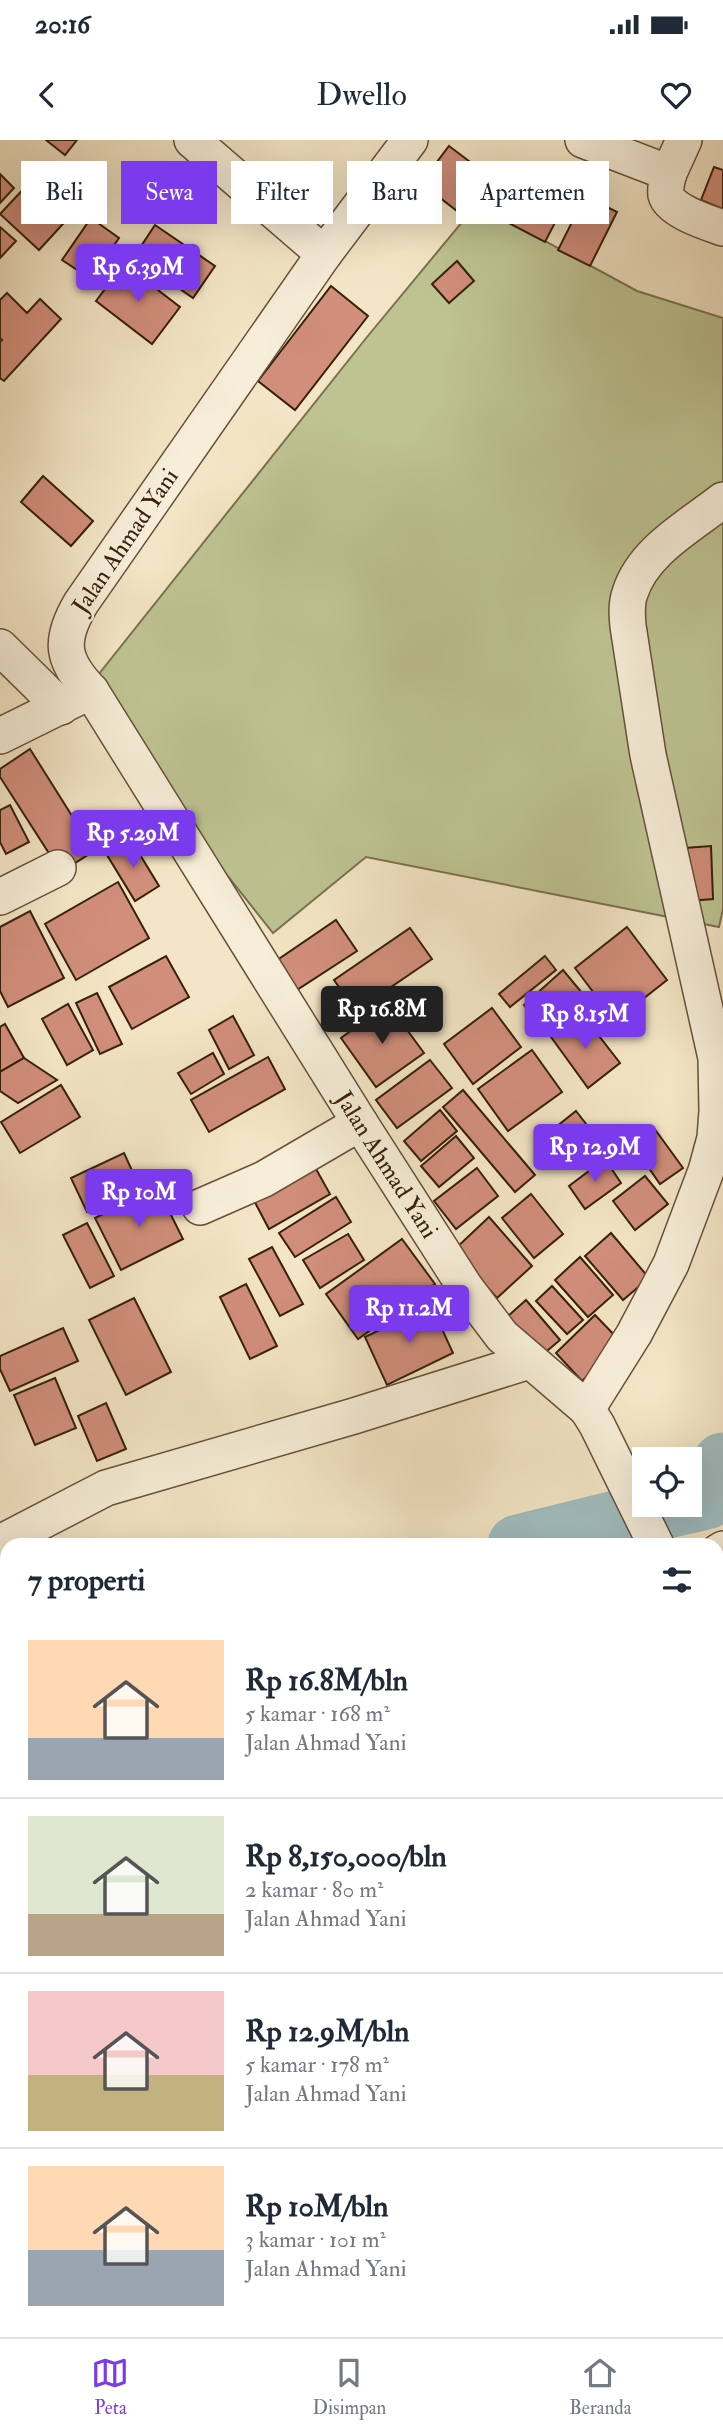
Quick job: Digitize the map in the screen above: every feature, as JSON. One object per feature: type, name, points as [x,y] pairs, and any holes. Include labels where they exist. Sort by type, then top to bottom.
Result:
[{"type":"street","points":[[192,140],[324,254]]},
{"type":"street","name":"Jalan Ahmad Yani","points":[[410,140],[324,254],[74,615],[67,638],[68,662],[91,691],[465,1287],[502,1336],[592,1417],[652,1538]]},
{"type":"street","points":[[583,140],[668,173]]},
{"type":"street","points":[[684,140],[668,173],[666,194],[671,203],[696,218],[723,228]]},
{"type":"street","points":[[592,1417],[671,1264],[706,1171],[715,1138],[718,1111],[716,1058],[648,755],[627,606],[630,592],[641,571],[657,551],[723,500]]},
{"type":"street","points":[[0,647],[61,707]]},
{"type":"street","points":[[0,736],[91,691]]},
{"type":"street","points":[[0,897],[58,868]]},
{"type":"street","points":[[200,1207],[264,1179],[360,1123]]},
{"type":"street","points":[[10,1538],[106,1488],[354,1416],[529,1361]]},
{"type":"green space","points":[[460,224],[514,224],[637,291],[723,318],[723,909],[719,927],[366,857],[273,933],[83,694],[367,337]]},
{"type":"building","points":[[46,140],[77,140],[65,155]]},
{"type":"building","points":[[449,146],[469,161],[456,161],[456,210],[442,199],[442,161],[438,161]]},
{"type":"building","points":[[714,167],[723,170],[723,209],[701,200]]},
{"type":"building","points":[[0,174],[14,188],[0,203]]},
{"type":"building","points":[[21,192],[21,224],[63,224],[39,250],[0,214]]},
{"type":"building","points":[[609,208],[617,212],[590,266],[558,250],[571,224],[609,224]]},
{"type":"building","points":[[87,224],[99,224],[119,238],[91,279],[62,260]]},
{"type":"building","points":[[511,224],[554,224],[545,242]]},
{"type":"building","points":[[155,225],[215,266],[193,298],[134,257]]},
{"type":"building","points":[[0,227],[16,241],[0,258]]},
{"type":"building","points":[[457,261],[474,281],[449,303],[432,284]]},
{"type":"building","points":[[124,264],[180,307],[152,344],[96,301]]},
{"type":"building","points":[[331,286],[368,316],[295,410],[258,381]]},
{"type":"building","points":[[7,293],[27,313],[40,299],[61,319],[4,381],[0,378],[0,300]]},
{"type":"building","points":[[43,476],[93,521],[71,546],[21,502]]},
{"type":"building","points":[[30,749],[94,851],[61,872],[0,777],[0,769]]},
{"type":"building","points":[[10,805],[29,842],[6,854],[0,842],[0,810]]},
{"type":"building","points":[[131,840],[159,886],[135,901],[107,855]]},
{"type":"building","points":[[711,846],[713,899],[689,901],[685,848]]},
{"type":"building","points":[[118,882],[149,938],[76,980],[45,924]]},
{"type":"building","points":[[30,911],[64,978],[8,1007],[0,991],[0,927]]},
{"type":"building","points":[[336,920],[357,951],[286,997],[267,967]]},
{"type":"building","points":[[627,927],[667,980],[615,1021],[575,968]]},
{"type":"building","points":[[410,928],[432,959],[356,1011],[334,980]]},
{"type":"building","points":[[166,956],[189,997],[132,1029],[109,987]]},
{"type":"building","points":[[545,956],[556,970],[510,1007],[499,994]]},
{"type":"building","points":[[563,970],[582,993],[542,1027],[524,1005]]},
{"type":"building","points":[[97,993],[122,1044],[100,1054],[76,1003]]},
{"type":"building","points":[[68,1004],[93,1050],[67,1065],[42,1019]]},
{"type":"building","points":[[388,1004],[424,1053],[376,1087],[341,1038]]},
{"type":"building","points":[[492,1008],[521,1047],[473,1084],[444,1044]]},
{"type":"building","points":[[582,1014],[620,1063],[588,1088],[551,1037]]},
{"type":"building","points":[[233,1016],[254,1055],[229,1069],[209,1030]]},
{"type":"building","points":[[5,1024],[24,1058],[0,1072],[0,1027]]},
{"type":"building","points":[[532,1050],[562,1092],[508,1131],[478,1089]]},
{"type":"building","points":[[213,1053],[224,1074],[191,1094],[178,1073]]},
{"type":"building","points":[[268,1057],[285,1089],[209,1132],[191,1100]]},
{"type":"building","points":[[24,1058],[57,1080],[18,1103],[0,1091],[0,1072]]},
{"type":"building","points":[[430,1060],[452,1088],[397,1128],[376,1100]]},
{"type":"building","points":[[61,1085],[80,1117],[20,1153],[1,1122]]},
{"type":"building","points":[[463,1090],[535,1175],[515,1192],[443,1107]]},
{"type":"building","points":[[440,1110],[457,1131],[421,1161],[404,1141]]},
{"type":"building","points":[[576,1111],[605,1148],[579,1168],[551,1131]]},
{"type":"building","points":[[654,1128],[683,1168],[660,1184],[632,1144]]},
{"type":"building","points":[[456,1136],[474,1158],[439,1187],[421,1166]]},
{"type":"building","points":[[124,1153],[140,1188],[87,1212],[71,1178]]},
{"type":"building","points":[[605,1159],[621,1183],[585,1209],[569,1186]]},
{"type":"building","points":[[311,1160],[330,1194],[269,1229],[251,1195]]},
{"type":"building","points":[[477,1168],[498,1196],[456,1229],[434,1201]]},
{"type":"building","points":[[645,1176],[668,1204],[635,1230],[613,1201]]},
{"type":"building","points":[[157,1187],[183,1239],[121,1270],[95,1218]]},
{"type":"building","points":[[531,1194],[563,1234],[534,1258],[502,1218]]},
{"type":"building","points":[[336,1197],[351,1222],[295,1257],[279,1233]]},
{"type":"building","points":[[489,1217],[532,1266],[497,1298],[454,1250]]},
{"type":"building","points":[[87,1223],[114,1276],[90,1288],[63,1235]]},
{"type":"building","points":[[611,1233],[649,1278],[623,1300],[585,1256]]},
{"type":"building","points":[[348,1234],[364,1260],[320,1288],[303,1260]]},
{"type":"building","points":[[402,1239],[435,1284],[358,1339],[326,1294]]},
{"type":"building","points":[[272,1247],[303,1304],[280,1316],[249,1259]]},
{"type":"building","points":[[580,1257],[613,1295],[588,1317],[555,1280]]},
{"type":"building","points":[[246,1284],[277,1346],[250,1359],[220,1297]]},
{"type":"building","points":[[552,1286],[583,1320],[567,1334],[536,1301]]},
{"type":"building","points":[[134,1298],[171,1372],[126,1395],[89,1320]]},
{"type":"building","points":[[526,1300],[560,1340],[541,1356],[507,1317]]},
{"type":"building","points":[[431,1305],[453,1353],[387,1385],[365,1337]]},
{"type":"building","points":[[595,1315],[622,1343],[582,1381],[556,1353]]},
{"type":"building","points":[[63,1328],[78,1361],[10,1391],[0,1369],[0,1356]]},
{"type":"building","points":[[55,1378],[76,1428],[35,1445],[14,1395]]},
{"type":"building","points":[[106,1403],[126,1449],[97,1461],[78,1416]]},
{"type":"waterway","points":[[702,1500],[706,1499],[723,1463]]},
{"type":"waterway","points":[[546,1538],[632,1517]]}]
